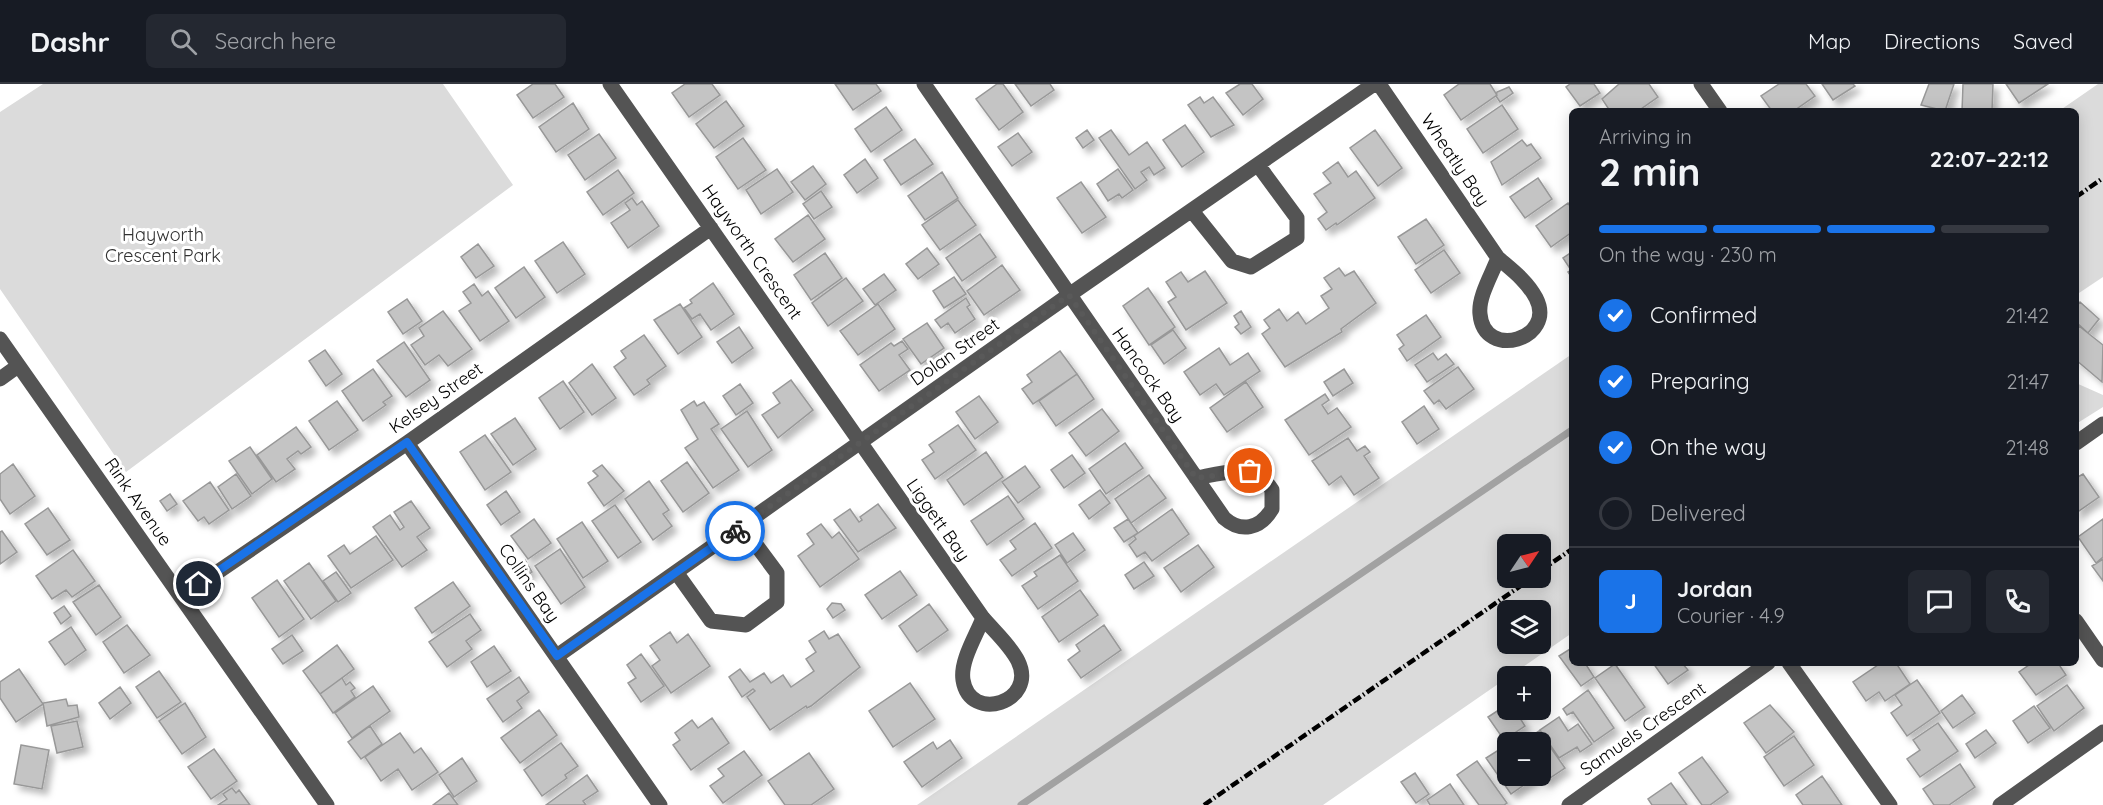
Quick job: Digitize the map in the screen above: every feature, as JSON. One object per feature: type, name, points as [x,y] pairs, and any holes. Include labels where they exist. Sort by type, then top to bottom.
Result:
[{"type":"street","name":"Hayworth Crescent","points":[[610,84],[861,443]]},
{"type":"street","points":[[925,84],[1069,295]]},
{"type":"street","name":"Dolan Street","points":[[557,656],[1069,295],[1374,84]]},
{"type":"street","name":"Wheatly Bay","points":[[1379,84],[1498,258],[1522,279],[1537,300],[1539,309],[1535,328],[1521,339],[1511,342],[1493,337],[1481,323],[1479,314],[1498,258]]},
{"type":"street","points":[[1701,84],[1718,108]]},
{"type":"street","points":[[1192,211],[1232,261],[1251,267],[1297,238],[1298,218],[1258,165]]},
{"type":"street","name":"Kelsey Street","points":[[180,597],[407,442],[711,228]]},
{"type":"street","name":"Hancock Bay","points":[[1069,295],[1196,478],[1224,518],[1240,528],[1260,524],[1272,509],[1272,490],[1260,475],[1240,472],[1196,478]]},
{"type":"street","name":"Rink Avenue","points":[[0,339],[327,805]]},
{"type":"street","points":[[0,379],[18,366]]},
{"type":"street","points":[[2079,440],[2103,424]]},
{"type":"street","name":"Collins Bay","points":[[407,442],[660,805]]},
{"type":"street","name":"Liggett Bay","points":[[861,443],[983,618],[1004,641],[1021,669],[1019,688],[1007,701],[998,705],[989,705],[972,698],[963,681],[965,663],[983,618]]},
{"type":"street","points":[[676,572],[711,621],[746,625],[777,602],[777,573],[742,526]]},
{"type":"street","points":[[2079,625],[2103,660]]},
{"type":"street","name":"Samuels Crescent","points":[[1569,805],[1764,666]]},
{"type":"street","points":[[1791,666],[1890,805]]},
{"type":"street","points":[[2000,805],[2103,732]]},
{"type":"green space","name":"Hayworth Crescent Park","points":[[43,84],[443,84],[513,185],[126,472],[0,289],[0,112]]},
{"type":"green space","points":[[2098,84],[2103,84],[2103,277],[2079,293],[2079,108],[2063,108]]},
{"type":"green space","points":[[1569,356],[1569,635],[1551,648],[1551,600],[1497,600],[1497,654],[1542,654],[1524,666],[1497,666],[1497,685],[1323,805],[917,805]]},
{"type":"green space","points":[[2079,384],[2103,395],[2103,407],[2079,422]]},
{"type":"building","points":[[533,84],[555,84],[564,97],[533,118],[517,95]]},
{"type":"building","points":[[685,84],[712,84],[720,95],[689,117],[672,93]]},
{"type":"building","points":[[835,84],[876,84],[881,91],[853,110]]},
{"type":"building","points":[[997,84],[1003,84],[1023,112],[999,130],[976,99]]},
{"type":"building","points":[[1015,84],[1050,84],[1054,90],[1031,106]]},
{"type":"building","points":[[1240,84],[1252,84],[1263,99],[1243,115],[1226,93]]},
{"type":"building","points":[[1459,84],[1490,84],[1497,95],[1461,120],[1444,95]]},
{"type":"building","points":[[1570,84],[1594,84],[1600,93],[1580,106],[1566,87]]},
{"type":"building","points":[[1619,84],[1649,84],[1658,97],[1642,108],[1608,108],[1602,99]]},
{"type":"building","points":[[1779,84],[1806,84],[1815,96],[1798,108],[1770,108],[1761,96]]},
{"type":"building","points":[[1822,84],[1853,84],[1855,86],[1833,100]]},
{"type":"building","points":[[1929,84],[1954,84],[1946,108],[1921,105]]},
{"type":"building","points":[[1963,84],[1993,84],[1992,108],[1962,108]]},
{"type":"building","points":[[2006,84],[2048,84],[2019,103]]},
{"type":"building","points":[[1509,87],[1513,93],[1500,102],[1496,96],[1497,92]]},
{"type":"building","points":[[1200,97],[1204,103],[1213,97],[1234,125],[1211,137],[1188,105]]},
{"type":"building","points":[[726,101],[744,126],[714,148],[696,124]]},
{"type":"building","points":[[573,103],[589,129],[556,152],[539,127]]},
{"type":"building","points":[[1502,105],[1518,129],[1483,153],[1467,129]]},
{"type":"building","points":[[886,107],[902,130],[871,152],[855,129]]},
{"type":"building","points":[[1185,125],[1204,152],[1182,167],[1163,140]]},
{"type":"building","points":[[1087,130],[1094,140],[1083,148],[1076,138]]},
{"type":"building","points":[[1111,130],[1129,155],[1147,142],[1165,168],[1154,175],[1149,167],[1141,172],[1147,180],[1135,189],[1099,138]]},
{"type":"building","points":[[1375,130],[1402,168],[1378,186],[1350,148]]},
{"type":"building","points":[[1018,133],[1032,152],[1012,166],[998,147]]},
{"type":"building","points":[[599,134],[616,158],[585,180],[568,155]]},
{"type":"building","points":[[743,138],[766,170],[738,189],[716,157]]},
{"type":"building","points":[[915,139],[933,164],[901,185],[884,160]]},
{"type":"building","points":[[1522,140],[1527,146],[1531,144],[1541,158],[1502,185],[1491,162]]},
{"type":"building","points":[[865,159],[878,178],[857,193],[844,175]]},
{"type":"building","points":[[1338,162],[1348,177],[1356,171],[1375,198],[1337,225],[1336,223],[1326,230],[1318,219],[1327,212],[1314,194],[1331,183],[1323,173]]},
{"type":"building","points":[[813,166],[826,184],[805,200],[791,182]]},
{"type":"building","points":[[777,169],[793,192],[761,214],[746,190]]},
{"type":"building","points":[[1118,169],[1133,190],[1122,198],[1119,194],[1108,201],[1097,184]]},
{"type":"building","points":[[618,170],[634,193],[603,215],[587,192]]},
{"type":"building","points":[[942,172],[958,198],[925,220],[908,196]]},
{"type":"building","points":[[1538,178],[1552,199],[1525,218],[1510,197]]},
{"type":"building","points":[[1081,182],[1106,217],[1082,233],[1057,198]]},
{"type":"building","points":[[821,191],[832,207],[814,219],[803,204]]},
{"type":"building","points":[[632,198],[637,205],[642,201],[659,226],[628,248],[611,223],[630,210],[625,203]]},
{"type":"building","points":[[958,200],[976,225],[940,250],[922,225]]},
{"type":"building","points":[[1568,203],[1569,234],[1551,247],[1536,226]]},
{"type":"building","points":[[808,215],[825,239],[793,262],[775,239]]},
{"type":"building","points":[[1426,219],[1444,245],[1416,264],[1398,237]]},
{"type":"building","points":[[980,234],[996,257],[962,281],[946,258]]},
{"type":"building","points":[[563,242],[585,274],[557,293],[535,261]]},
{"type":"building","points":[[478,244],[494,266],[476,278],[461,257]]},
{"type":"building","points":[[927,248],[939,264],[918,279],[906,264]]},
{"type":"building","points":[[1444,250],[1460,273],[1431,293],[1415,270]]},
{"type":"building","points":[[825,253],[842,278],[811,300],[794,275]]},
{"type":"building","points":[[1569,254],[1569,267],[1563,258]]},
{"type":"building","points":[[1002,265],[1020,290],[984,315],[967,291]]},
{"type":"building","points":[[524,267],[545,297],[516,318],[495,288]]},
{"type":"building","points":[[1339,268],[1345,276],[1354,271],[1376,303],[1341,329],[1342,332],[1285,367],[1262,334],[1270,328],[1264,320],[1279,309],[1287,321],[1298,312],[1306,324],[1329,308],[1321,296],[1332,289],[1324,278]]},
{"type":"building","points":[[1205,271],[1227,303],[1186,330],[1168,302],[1176,297],[1166,282],[1181,272],[1188,282]]},
{"type":"building","points":[[884,274],[896,290],[875,305],[863,289]]},
{"type":"building","points":[[954,277],[966,294],[944,308],[933,291]]},
{"type":"building","points":[[846,278],[863,301],[828,326],[812,303]]},
{"type":"building","points":[[713,283],[734,314],[711,330],[700,314],[692,319],[684,308],[692,303],[690,300]]},
{"type":"building","points":[[474,284],[482,296],[488,291],[509,321],[480,341],[459,311],[471,303],[463,292]]},
{"type":"building","points":[[1148,288],[1175,327],[1149,345],[1123,306]]},
{"type":"building","points":[[966,298],[970,305],[967,307],[975,319],[955,333],[948,323],[941,328],[935,320]]},
{"type":"building","points":[[407,299],[422,321],[403,334],[388,312]]},
{"type":"building","points":[[2079,303],[2099,319],[2088,333],[2079,325]]},
{"type":"building","points":[[680,304],[702,337],[678,354],[654,320]]},
{"type":"building","points":[[878,304],[895,329],[858,355],[840,331]]},
{"type":"building","points":[[443,311],[472,349],[448,366],[439,355],[425,365],[411,345],[424,336],[419,328]]},
{"type":"building","points":[[1241,311],[1251,327],[1241,334],[1235,327],[1239,324],[1234,316]]},
{"type":"building","points":[[1426,315],[1441,337],[1407,361],[1399,349],[1404,345],[1397,335]]},
{"type":"building","points":[[927,323],[944,348],[921,364],[903,339]]},
{"type":"building","points":[[2079,326],[2103,345],[2102,382],[2079,363]]},
{"type":"building","points":[[739,327],[753,348],[732,363],[717,342]]},
{"type":"building","points":[[1173,330],[1186,348],[1164,364],[1151,345]]},
{"type":"building","points":[[644,335],[666,366],[647,380],[650,384],[634,395],[614,367],[626,358],[621,351]]},
{"type":"building","points":[[902,341],[908,349],[899,355],[910,370],[879,391],[860,365],[891,343],[894,346]]},
{"type":"building","points":[[404,342],[430,380],[406,397],[377,361]]},
{"type":"building","points":[[1219,348],[1230,365],[1248,353],[1260,371],[1224,395],[1216,384],[1200,395],[1184,372]]},
{"type":"building","points":[[325,350],[342,374],[326,386],[309,361]]},
{"type":"building","points":[[1060,351],[1077,374],[1033,404],[1022,389],[1032,382],[1027,375]]},
{"type":"building","points":[[1433,353],[1438,360],[1446,354],[1454,364],[1427,382],[1415,365]]},
{"type":"building","points":[[592,364],[616,398],[592,415],[569,383]]},
{"type":"building","points":[[1458,367],[1474,389],[1446,409],[1439,400],[1434,404],[1424,391]]},
{"type":"building","points":[[373,369],[392,396],[383,402],[386,405],[363,421],[342,391]]},
{"type":"building","points":[[1344,369],[1353,383],[1333,396],[1324,382]]},
{"type":"building","points":[[1077,374],[1094,399],[1056,426],[1039,401]]},
{"type":"building","points":[[791,380],[813,410],[778,438],[762,415],[780,403],[773,393]]},
{"type":"building","points":[[563,381],[584,412],[560,429],[539,398]]},
{"type":"building","points":[[1246,382],[1263,407],[1227,432],[1210,408]]},
{"type":"building","points":[[740,384],[753,403],[736,415],[723,396]]},
{"type":"building","points":[[1325,394],[1329,400],[1322,405],[1328,414],[1337,408],[1351,427],[1309,455],[1285,420]]},
{"type":"building","points":[[979,396],[998,422],[975,439],[956,412]]},
{"type":"building","points":[[337,401],[358,430],[329,450],[309,421]]},
{"type":"building","points":[[694,401],[697,406],[704,402],[719,424],[711,429],[739,470],[713,488],[685,448],[698,439],[681,410]]},
{"type":"building","points":[[1424,406],[1439,429],[1417,444],[1402,422]]},
{"type":"building","points":[[1102,409],[1119,431],[1086,456],[1069,433]]},
{"type":"building","points":[[747,411],[772,450],[748,467],[721,429]]},
{"type":"building","points":[[515,418],[536,449],[513,465],[491,434]]},
{"type":"building","points":[[958,425],[976,450],[935,479],[922,460],[934,452],[929,445]]},
{"type":"building","points":[[296,427],[311,447],[301,454],[298,451],[287,459],[295,469],[276,482],[257,455]]},
{"type":"building","points":[[485,435],[511,472],[485,490],[460,452]]},
{"type":"building","points":[[1348,438],[1357,451],[1365,446],[1370,452],[1364,456],[1379,478],[1354,495],[1341,476],[1329,485],[1312,461]]},
{"type":"building","points":[[1125,443],[1143,468],[1106,494],[1089,469]]},
{"type":"building","points":[[250,447],[272,479],[252,494],[229,461]]},
{"type":"building","points":[[986,452],[1003,477],[964,505],[947,480]]},
{"type":"building","points":[[1072,455],[1085,473],[1064,488],[1051,470]]},
{"type":"building","points":[[687,462],[709,493],[683,512],[661,481]]},
{"type":"building","points":[[13,464],[35,496],[10,514],[0,499],[0,474]]},
{"type":"building","points":[[602,465],[624,491],[604,506],[588,483],[598,476],[593,471]]},
{"type":"building","points":[[1025,466],[1040,487],[1018,503],[1002,482]]},
{"type":"building","points":[[236,474],[251,496],[232,509],[218,487]]},
{"type":"building","points":[[2083,474],[2099,497],[2079,511],[2079,476]]},
{"type":"building","points":[[1149,475],[1166,498],[1131,523],[1115,499]]},
{"type":"building","points":[[649,481],[669,510],[663,514],[672,526],[653,540],[625,499]]},
{"type":"building","points":[[210,482],[229,510],[209,524],[204,517],[198,521],[183,501]]},
{"type":"building","points":[[1100,490],[1110,503],[1089,519],[1079,505]]},
{"type":"building","points":[[506,491],[520,512],[501,525],[487,505]]},
{"type":"building","points":[[170,494],[177,504],[167,511],[160,501]]},
{"type":"building","points":[[1008,496],[1024,519],[987,545],[971,521]]},
{"type":"building","points":[[411,501],[430,528],[417,537],[427,550],[402,567],[373,527],[390,515],[400,530],[404,527],[394,512]]},
{"type":"building","points":[[878,504],[896,528],[858,552],[834,520],[850,509],[859,522],[862,520],[860,517]]},
{"type":"building","points":[[615,505],[641,542],[618,558],[592,521]]},
{"type":"building","points":[[48,508],[70,540],[47,555],[25,524]]},
{"type":"building","points":[[1172,509],[1189,534],[1152,561],[1145,552],[1137,557],[1129,545],[1136,539],[1134,536]]},
{"type":"building","points":[[534,519],[551,543],[528,559],[511,536]]},
{"type":"building","points":[[1128,519],[1138,533],[1124,542],[1114,528]]},
{"type":"building","points":[[2103,519],[2103,557],[2096,563],[2079,536]]},
{"type":"building","points":[[582,522],[608,561],[583,578],[557,539]]},
{"type":"building","points":[[1035,523],[1052,548],[1012,576],[1000,560],[1016,549],[1010,541]]},
{"type":"building","points":[[821,524],[832,538],[839,532],[859,559],[820,587],[798,556],[814,544],[807,534]]},
{"type":"building","points":[[2,531],[17,552],[0,564],[0,532]]},
{"type":"building","points":[[1073,533],[1085,550],[1067,563],[1055,545]]},
{"type":"building","points":[[376,536],[393,560],[351,588],[328,556],[344,545],[350,554]]},
{"type":"building","points":[[1198,545],[1214,567],[1181,592],[1164,568]]},
{"type":"building","points":[[560,549],[585,587],[561,604],[535,566]]},
{"type":"building","points":[[73,550],[95,581],[72,597],[66,590],[52,599],[36,576]]},
{"type":"building","points":[[1060,555],[1078,581],[1038,609],[1022,586],[1037,576],[1034,572]]},
{"type":"building","points":[[2103,559],[2103,581],[2092,566]]},
{"type":"building","points":[[525,560],[532,572],[523,578],[516,566]]},
{"type":"building","points":[[1144,562],[1154,576],[1134,589],[1125,575]]},
{"type":"building","points":[[309,563],[336,601],[311,619],[284,581]]},
{"type":"building","points":[[900,571],[917,595],[882,619],[865,595]]},
{"type":"building","points":[[336,572],[351,593],[338,602],[323,581]]},
{"type":"building","points":[[277,580],[304,619],[279,637],[252,598]]},
{"type":"building","points":[[453,582],[470,606],[432,633],[415,608]]},
{"type":"building","points":[[99,585],[121,617],[96,635],[73,602]]},
{"type":"building","points":[[1080,590],[1098,615],[1059,642],[1042,617]]},
{"type":"building","points":[[832,603],[841,604],[845,610],[833,618],[827,609]]},
{"type":"building","points":[[929,604],[948,630],[917,652],[899,626]]},
{"type":"building","points":[[64,606],[71,616],[61,624],[54,613]]},
{"type":"building","points":[[470,614],[481,630],[466,641],[472,649],[447,667],[429,642]]},
{"type":"building","points":[[127,625],[150,655],[124,673],[103,642]]},
{"type":"building","points":[[1104,625],[1121,650],[1081,678],[1068,660],[1080,651],[1076,645]]},
{"type":"building","points":[[71,627],[86,650],[65,665],[49,642]]},
{"type":"building","points":[[824,631],[829,639],[838,634],[860,667],[811,706],[807,708],[806,706],[770,730],[747,697],[755,691],[753,689],[742,697],[729,677],[740,669],[750,682],[764,673],[771,683],[783,675],[791,687],[814,671],[806,659],[816,652],[809,641]]},
{"type":"building","points":[[670,632],[677,643],[688,634],[710,666],[671,693],[652,666],[660,660],[650,646]]},
{"type":"building","points":[[292,635],[303,651],[283,664],[272,649]]},
{"type":"building","points":[[337,645],[354,669],[320,694],[303,671]]},
{"type":"building","points":[[494,646],[511,671],[487,687],[471,662]]},
{"type":"building","points":[[1569,650],[1569,666],[1587,666],[1594,677],[1581,686],[1559,656]]},
{"type":"building","points":[[641,654],[664,686],[641,702],[628,683],[636,678],[627,665]]},
{"type":"building","points":[[1612,666],[1616,666],[1645,707],[1625,721],[1595,678]]},
{"type":"building","points":[[1655,666],[1685,666],[1688,670],[1668,684]]},
{"type":"building","points":[[1877,666],[1898,666],[1910,684],[1885,701],[1879,692],[1866,701],[1853,682]]},
{"type":"building","points":[[2028,666],[2060,666],[2066,675],[2036,695],[2019,672]]},
{"type":"building","points":[[19,669],[43,704],[16,722],[0,698],[0,682]]},
{"type":"building","points":[[159,671],[181,702],[157,718],[136,687]]},
{"type":"building","points":[[519,677],[529,692],[517,701],[522,708],[503,722],[487,699]]},
{"type":"building","points":[[342,678],[346,685],[350,682],[355,688],[351,691],[355,697],[333,713],[320,694]]},
{"type":"building","points":[[1917,680],[1940,713],[1907,736],[1891,713],[1902,705],[1895,695]]},
{"type":"building","points":[[910,683],[935,719],[893,747],[869,711]]},
{"type":"building","points":[[2067,685],[2084,708],[2054,731],[2037,706]]},
{"type":"building","points":[[373,686],[390,711],[352,738],[335,713]]},
{"type":"building","points":[[120,687],[131,703],[110,719],[99,703]]},
{"type":"building","points":[[1588,690],[1614,728],[1594,742],[1573,712],[1567,715],[1563,709]]},
{"type":"building","points":[[1962,695],[1975,713],[1953,728],[1941,711]]},
{"type":"building","points":[[66,699],[68,706],[77,705],[79,717],[47,726],[43,703]]},
{"type":"building","points":[[185,703],[206,737],[182,754],[159,721]]},
{"type":"building","points":[[1770,705],[1794,732],[1766,753],[1744,723]]},
{"type":"building","points":[[2034,706],[2050,728],[2028,743],[2013,721]]},
{"type":"building","points":[[539,710],[557,735],[520,763],[501,738]]},
{"type":"building","points":[[1497,711],[1497,720],[1521,720],[1525,726],[1516,732],[1498,732],[1488,717]]},
{"type":"building","points":[[1559,717],[1568,731],[1578,724],[1592,744],[1580,752],[1577,747],[1559,758],[1551,746],[1551,732],[1540,730]]},
{"type":"building","points":[[712,718],[729,743],[691,770],[673,745],[680,740],[675,733],[692,720],[698,728]]},
{"type":"building","points":[[77,721],[83,747],[57,753],[51,726]]},
{"type":"building","points":[[1938,723],[1958,751],[1920,777],[1907,759],[1920,750],[1913,740]]},
{"type":"building","points":[[370,726],[382,744],[361,759],[348,742]]},
{"type":"building","points":[[1986,730],[1996,743],[1975,758],[1966,744]]},
{"type":"building","points":[[400,733],[414,753],[421,748],[438,772],[412,790],[398,769],[381,781],[365,757]]},
{"type":"building","points":[[1794,736],[1814,765],[1784,786],[1764,757]]},
{"type":"building","points":[[950,740],[962,758],[922,787],[904,762],[933,742],[937,749]]},
{"type":"building","points":[[561,743],[578,766],[565,775],[567,778],[542,796],[524,770]]},
{"type":"building","points":[[21,745],[49,750],[42,789],[14,784]]},
{"type":"building","points":[[1551,748],[1565,768],[1551,777]]},
{"type":"building","points":[[214,749],[237,781],[211,799],[188,767]]},
{"type":"building","points":[[744,751],[762,775],[723,803],[710,786],[724,776],[718,769]]},
{"type":"building","points":[[1497,751],[1497,774],[1486,758]]},
{"type":"building","points":[[809,753],[834,789],[811,805],[785,805],[768,781]]},
{"type":"building","points":[[1702,757],[1728,792],[1710,805],[1702,805],[1679,773]]},
{"type":"building","points":[[462,758],[477,781],[454,797],[439,775]]},
{"type":"building","points":[[1477,761],[1507,803],[1504,805],[1479,805],[1457,775]]},
{"type":"building","points":[[1960,764],[1975,787],[1949,805],[1934,805],[1923,789]]},
{"type":"building","points":[[1415,773],[1429,794],[1416,803],[1401,782]]},
{"type":"building","points":[[587,775],[598,791],[583,801],[586,805],[546,805]]},
{"type":"building","points":[[1822,776],[1842,805],[1803,805],[1796,795]]},
{"type":"building","points":[[1671,783],[1687,805],[1652,805],[1648,799]]},
{"type":"building","points":[[1450,784],[1464,805],[1430,805],[1427,800]]},
{"type":"building","points":[[1505,786],[1522,786],[1511,794]]},
{"type":"building","points":[[232,788],[236,793],[239,790],[250,805],[218,805],[227,799],[223,794]]},
{"type":"building","points":[[449,793],[458,805],[433,805]]},
{"type":"waterway","points":[[1021,805],[1569,432]]},
{"type":"railway","points":[[2079,195],[2103,178]]},
{"type":"railway","points":[[1551,563],[1569,551]]},
{"type":"railway","points":[[1204,805],[1518,588]]},
{"type":"way so far","points":[[735,531],[1069,295],[1196,478],[1250,471]]},
{"type":"route","points":[[199,584],[407,442],[557,656],[735,531]]}]
